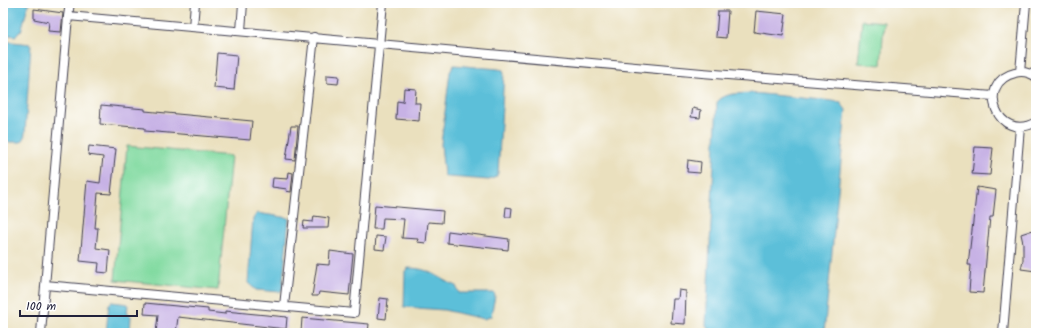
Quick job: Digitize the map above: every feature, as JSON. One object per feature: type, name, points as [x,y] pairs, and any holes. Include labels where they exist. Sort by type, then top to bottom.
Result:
[{"type":"street","points":[[40,333],[70,3]]},
{"type":"street","points":[[193,27],[195,3]]},
{"type":"street","points":[[241,31],[243,3]]},
{"type":"street","points":[[45,285],[354,313],[383,3]]},
{"type":"street","points":[[1020,72],[1026,3]]},
{"type":"street","points":[[68,16],[702,73],[993,96]]},
{"type":"street","points":[[284,306],[314,37]]},
{"type":"street","points":[[1036,77],[1032,74],[1020,72],[1010,74],[1002,79],[996,87],[993,96],[994,107],[1000,117],[1009,124],[1020,127],[1036,122]]},
{"type":"street","points":[[1003,333],[1020,127]]},
{"type":"green space","points":[[862,20],[884,22],[881,65],[858,63]]},
{"type":"green space","points":[[127,146],[231,156],[218,290],[115,280]]},
{"type":"water","points":[[3,3],[29,3],[21,31],[15,36],[3,34]]},
{"type":"water","points":[[268,3],[318,3],[316,8],[313,9],[271,5]]},
{"type":"water","points":[[3,41],[31,44],[25,133],[24,139],[21,142],[3,142]]},
{"type":"water","points":[[454,65],[498,69],[503,70],[504,73],[498,173],[496,177],[489,180],[449,177],[444,175],[441,144],[450,72]]},
{"type":"water","points":[[752,93],[833,101],[841,103],[846,110],[824,333],[715,333],[710,331],[706,325],[717,102],[729,95]]},
{"type":"water","points":[[257,213],[289,218],[282,290],[280,292],[256,290],[248,283],[253,219]]},
{"type":"water","points":[[408,268],[416,268],[434,274],[456,286],[459,293],[494,293],[495,296],[491,316],[484,319],[444,310],[404,307],[405,271]]},
{"type":"water","points":[[112,302],[128,304],[127,313],[131,316],[130,333],[106,333],[109,304]]},
{"type":"building","points":[[34,9],[63,13],[61,32],[48,31],[49,22],[34,19]]},
{"type":"building","points":[[718,11],[728,11],[726,38],[716,37]]},
{"type":"building","points":[[756,11],[786,14],[783,36],[754,32]]},
{"type":"building","points":[[217,53],[237,55],[234,90],[214,88]]},
{"type":"building","points":[[327,75],[339,76],[338,84],[327,83]]},
{"type":"building","points":[[404,88],[416,89],[415,103],[420,103],[419,121],[396,119],[397,101],[403,102]]},
{"type":"building","points":[[101,105],[145,109],[145,111],[252,121],[250,140],[145,131],[145,128],[100,124]]},
{"type":"building","points":[[693,108],[701,110],[700,118],[691,117]]},
{"type":"building","points":[[291,126],[298,126],[295,160],[286,159]]},
{"type":"building","points":[[89,146],[116,149],[111,194],[98,193],[95,228],[98,228],[96,248],[110,250],[108,273],[98,272],[99,263],[80,261],[87,181],[100,183],[103,157],[88,155]]},
{"type":"building","points":[[975,147],[993,148],[990,175],[972,174]]},
{"type":"building","points":[[688,160],[701,162],[700,173],[687,172]]},
{"type":"building","points":[[289,172],[293,173],[291,192],[286,191],[287,189],[272,187],[273,178],[288,179]]},
{"type":"building","points":[[977,187],[996,190],[993,217],[990,217],[983,293],[969,292],[971,265],[968,265]]},
{"type":"building","points":[[375,205],[443,211],[442,223],[428,222],[426,243],[417,242],[418,239],[402,238],[404,219],[383,218],[382,229],[373,229]]},
{"type":"building","points":[[506,207],[512,208],[511,217],[505,217]]},
{"type":"building","points":[[314,216],[329,218],[328,228],[303,228],[304,221],[313,222]]},
{"type":"building","points":[[1036,229],[1036,271],[1021,269],[1023,260],[1023,243],[1021,234]]},
{"type":"building","points":[[448,231],[509,239],[508,250],[447,243]]},
{"type":"building","points":[[376,236],[386,237],[384,250],[375,249]]},
{"type":"building","points":[[330,251],[353,254],[349,295],[319,292],[318,296],[312,296],[317,264],[329,265]]},
{"type":"building","points":[[679,290],[686,291],[685,324],[671,323],[673,299],[678,299]]},
{"type":"building","points":[[380,298],[388,299],[386,319],[378,318]]},
{"type":"building","points":[[145,303],[208,309],[208,312],[225,314],[225,311],[287,317],[286,329],[178,317],[176,333],[156,333],[158,315],[144,314]]},
{"type":"building","points":[[302,318],[369,324],[368,333],[301,332]]}]
